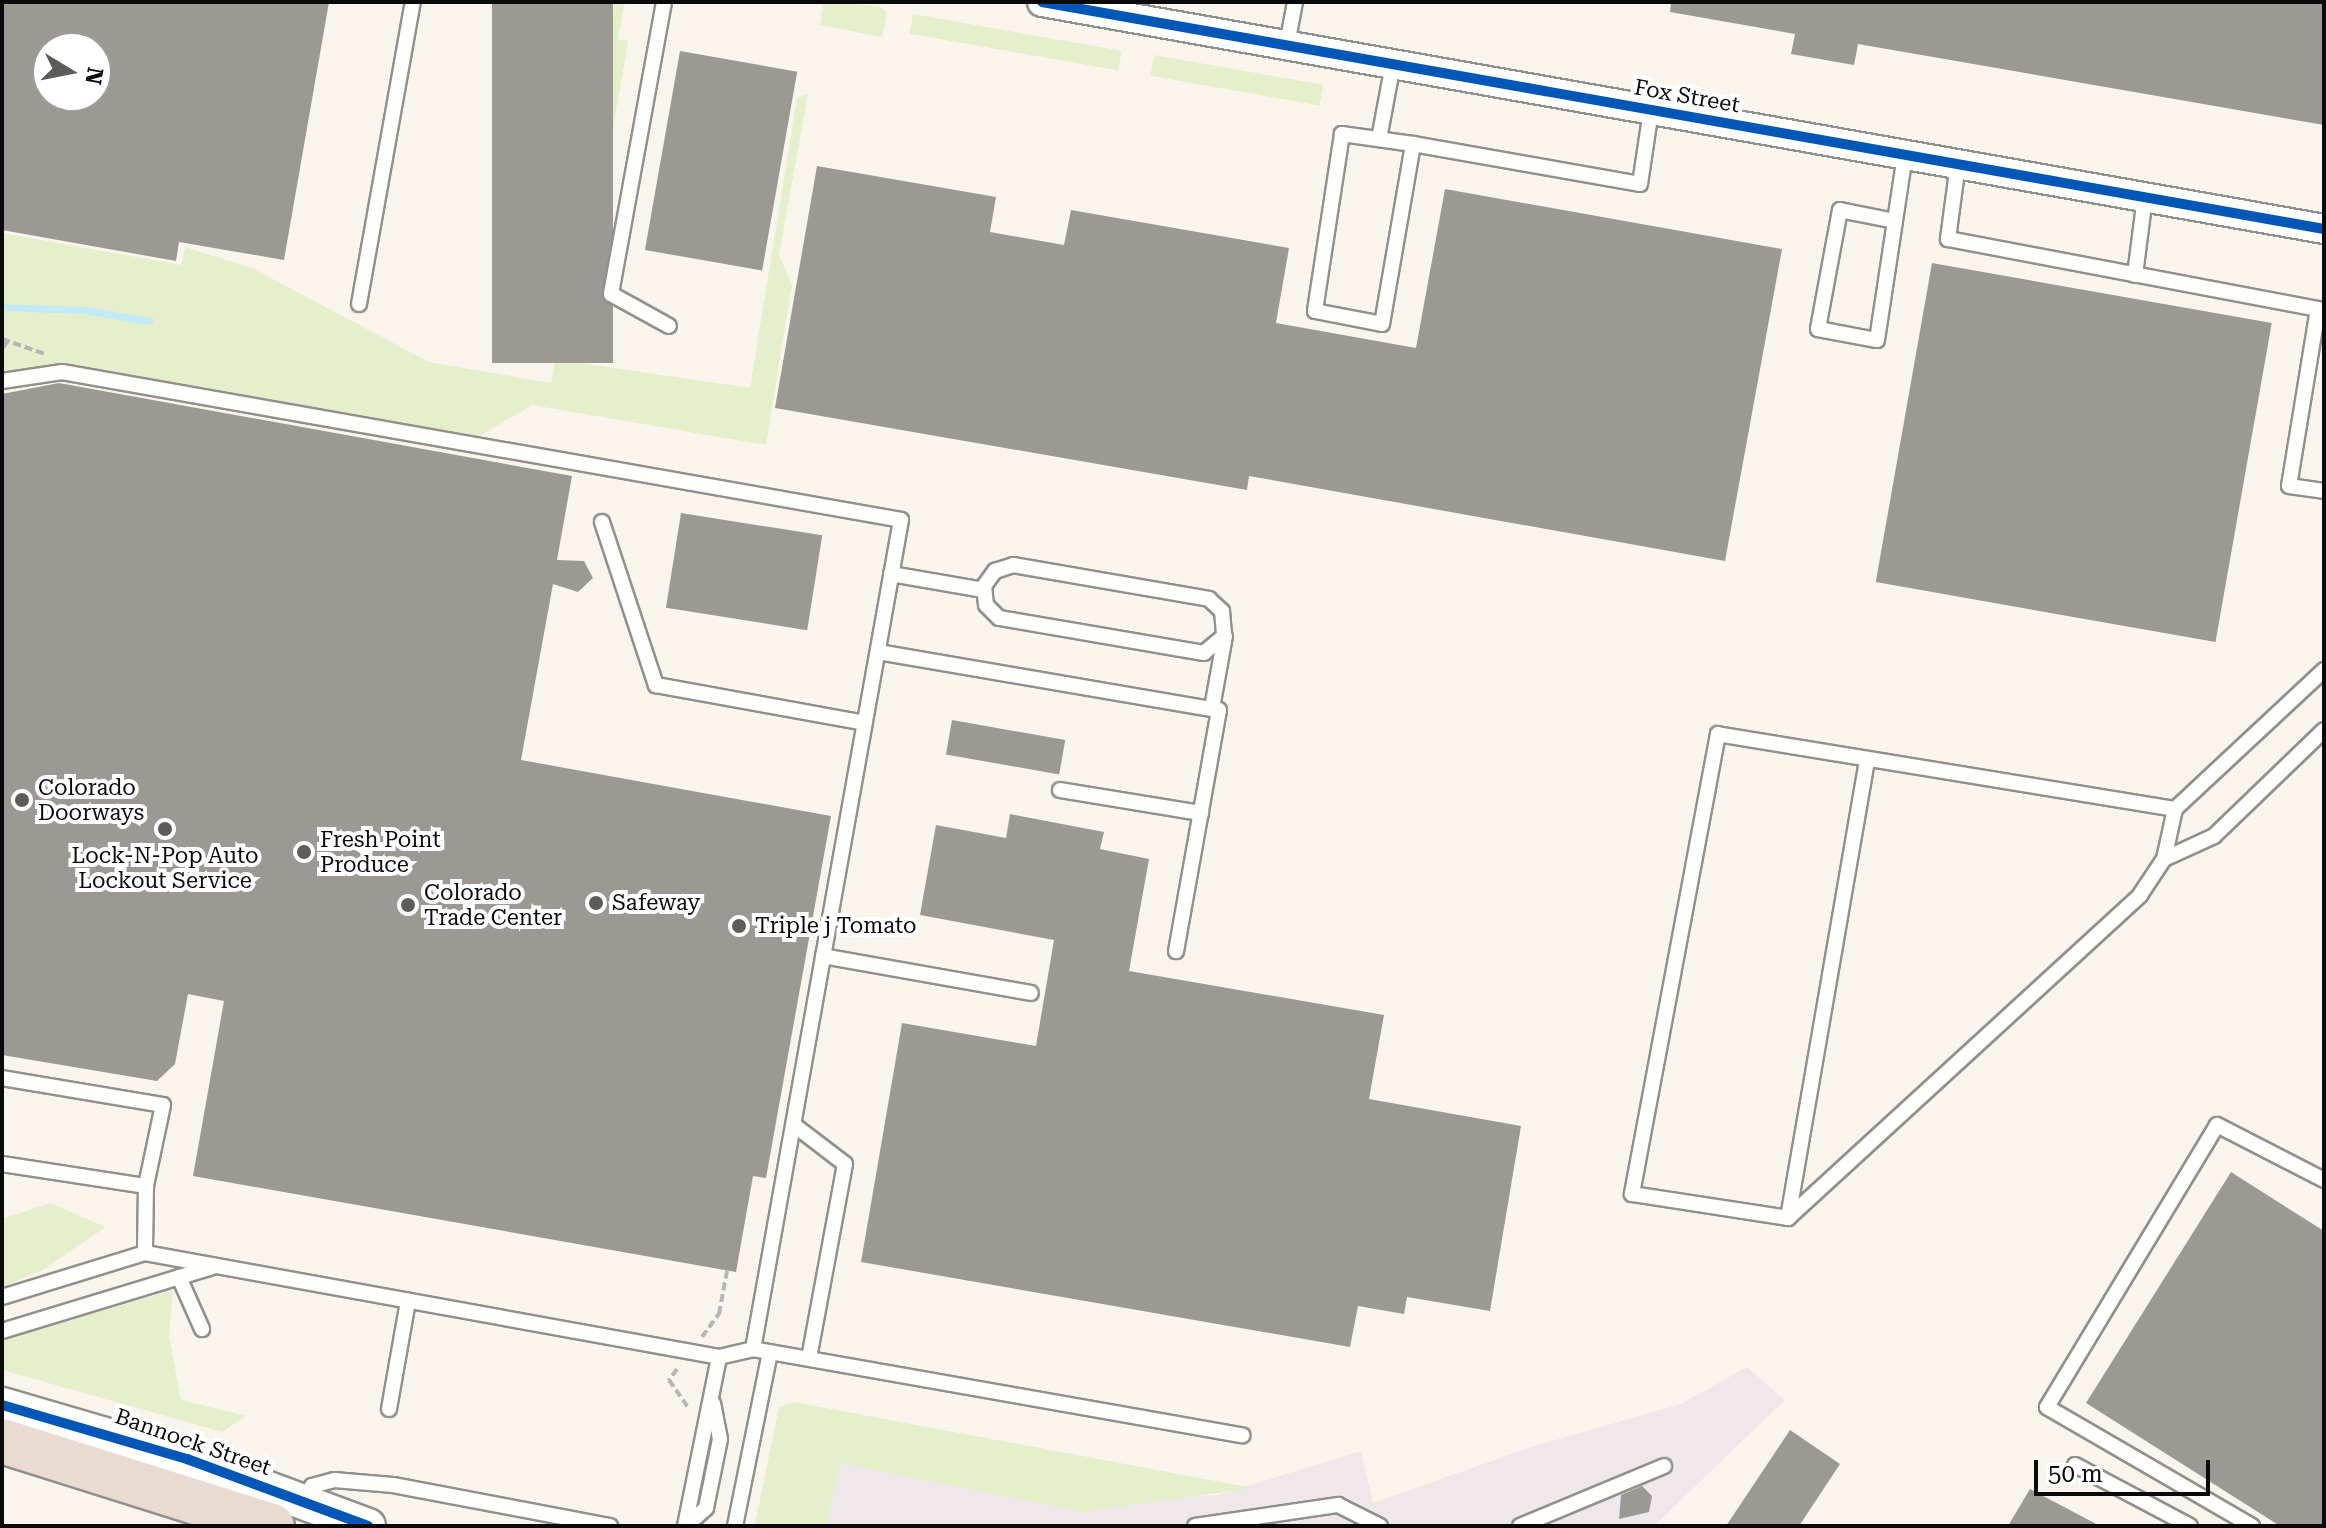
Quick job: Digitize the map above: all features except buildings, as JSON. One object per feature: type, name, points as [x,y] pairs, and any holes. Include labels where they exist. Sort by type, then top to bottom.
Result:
[{"type":"highway","points":[[2,1441],[288,1514]]},
{"type":"street","name":"Fox Street","points":[[1042,2],[2324,229]]},
{"type":"street","name":"Bannock Street","points":[[2,1405],[136,1442],[288,1514],[368,1526]]},
{"type":"lane","points":[[359,304],[413,2]]},
{"type":"lane","points":[[664,2],[611,294],[669,326]]},
{"type":"lane","points":[[1287,45],[1295,2]]},
{"type":"lane","points":[[1379,139],[1393,64]]},
{"type":"lane","points":[[1413,144],[1382,324],[1315,311],[1342,134],[1413,144],[1640,184],[1651,110]]},
{"type":"lane","points":[[1895,221],[1840,210],[1818,329],[1877,340],[1905,155]]},
{"type":"lane","points":[[1958,164],[1948,239],[2318,309],[2289,486],[2324,491]]},
{"type":"lane","points":[[2135,275],[2145,197]]},
{"type":"lane","points":[[2,381],[62,372],[901,520],[753,1349]]},
{"type":"lane","points":[[602,522],[656,685],[865,723]]},
{"type":"lane","points":[[1212,708],[1226,628],[1222,611],[1209,599],[1013,565],[995,571],[984,590],[991,613],[1008,621],[1204,653],[1219,644],[1226,628]]},
{"type":"lane","points":[[891,574],[984,590]]},
{"type":"lane","points":[[878,652],[1219,710],[1176,951]]},
{"type":"lane","points":[[1788,1218],[2140,895],[2164,859],[2175,809],[2324,670]]},
{"type":"lane","points":[[2164,859],[2214,836],[2324,730]]},
{"type":"lane","points":[[1788,1218],[1632,1194],[1718,734],[2175,809]]},
{"type":"lane","points":[[1788,1218],[1867,759]]},
{"type":"lane","points":[[1060,790],[1201,813]]},
{"type":"lane","points":[[823,956],[1031,993]]},
{"type":"lane","points":[[2,1078],[163,1105],[146,1186],[145,1253]]},
{"type":"lane","points":[[794,1125],[845,1164],[809,1359]]},
{"type":"lane","points":[[2252,1526],[2047,1407],[2217,1125],[2324,1180]]},
{"type":"lane","points":[[2,1164],[146,1186]]},
{"type":"lane","points":[[2,1297],[145,1253],[719,1357],[753,1349],[1243,1435]]},
{"type":"lane","points":[[2,1331],[216,1266]]},
{"type":"lane","points":[[179,1277],[202,1329]]},
{"type":"lane","points":[[389,1409],[408,1301]]},
{"type":"lane","points":[[735,1526],[770,1352]]},
{"type":"lane","points":[[685,1526],[719,1357]]},
{"type":"lane","points":[[2075,1465],[2190,1526]]},
{"type":"lane","points":[[1520,1526],[1664,1466]]},
{"type":"lane","points":[[288,1514],[312,1486],[334,1480],[393,1485],[610,1526]]},
{"type":"lane","points":[[1195,1526],[1338,1505],[1380,1526]]},
{"type":"path","points":[[2,339],[7,342],[2,349]]},
{"type":"shaded area","points":[[1747,1367],[1785,1400],[1654,1526],[822,1526],[837,1456],[1067,1503],[1218,1495],[1361,1451],[1373,1503],[1531,1447],[1681,1404]]},
{"type":"green space","points":[[615,2],[625,2],[618,39],[628,41],[574,362],[750,388],[797,98],[808,94],[779,255],[792,285],[766,445],[532,405],[454,451],[57,380],[2,390],[2,233],[181,265],[185,247],[252,268],[429,362],[551,383]]},
{"type":"green space","points":[[824,2],[879,6],[887,13],[882,37],[820,25]]},
{"type":"green space","points":[[913,14],[1122,51],[1118,71],[910,34]]},
{"type":"green space","points":[[1154,55],[1323,85],[1320,106],[1150,76]]},
{"type":"green space","points":[[50,1203],[106,1227],[41,1271],[2,1287],[2,1219]]},
{"type":"green space","points":[[173,1290],[169,1336],[181,1400],[246,1416],[222,1432],[2,1370],[2,1340]]},
{"type":"green space","points":[[794,1402],[1253,1488],[1083,1512],[840,1463],[826,1526],[755,1524],[779,1407]]},
{"type":"waterway","points":[[2,307],[84,310],[149,321]]},
{"type":"cycle path","points":[[1042,2],[2324,229]]},
{"type":"cycle path","points":[[2,1405],[187,1459],[368,1526]]},
{"type":"place","name":"Colorado Doorways","points":[[22,800]]},
{"type":"place","name":"Lock-N-Pop Auto Lockout Service","points":[[165,829]]},
{"type":"place","name":"Fresh Point Produce","points":[[304,852]]},
{"type":"place","name":"Safeway","points":[[596,903]]},
{"type":"place","name":"Colorado Trade Center","points":[[408,905]]},
{"type":"place","name":"Triple j Tomato","points":[[739,926]]}]
